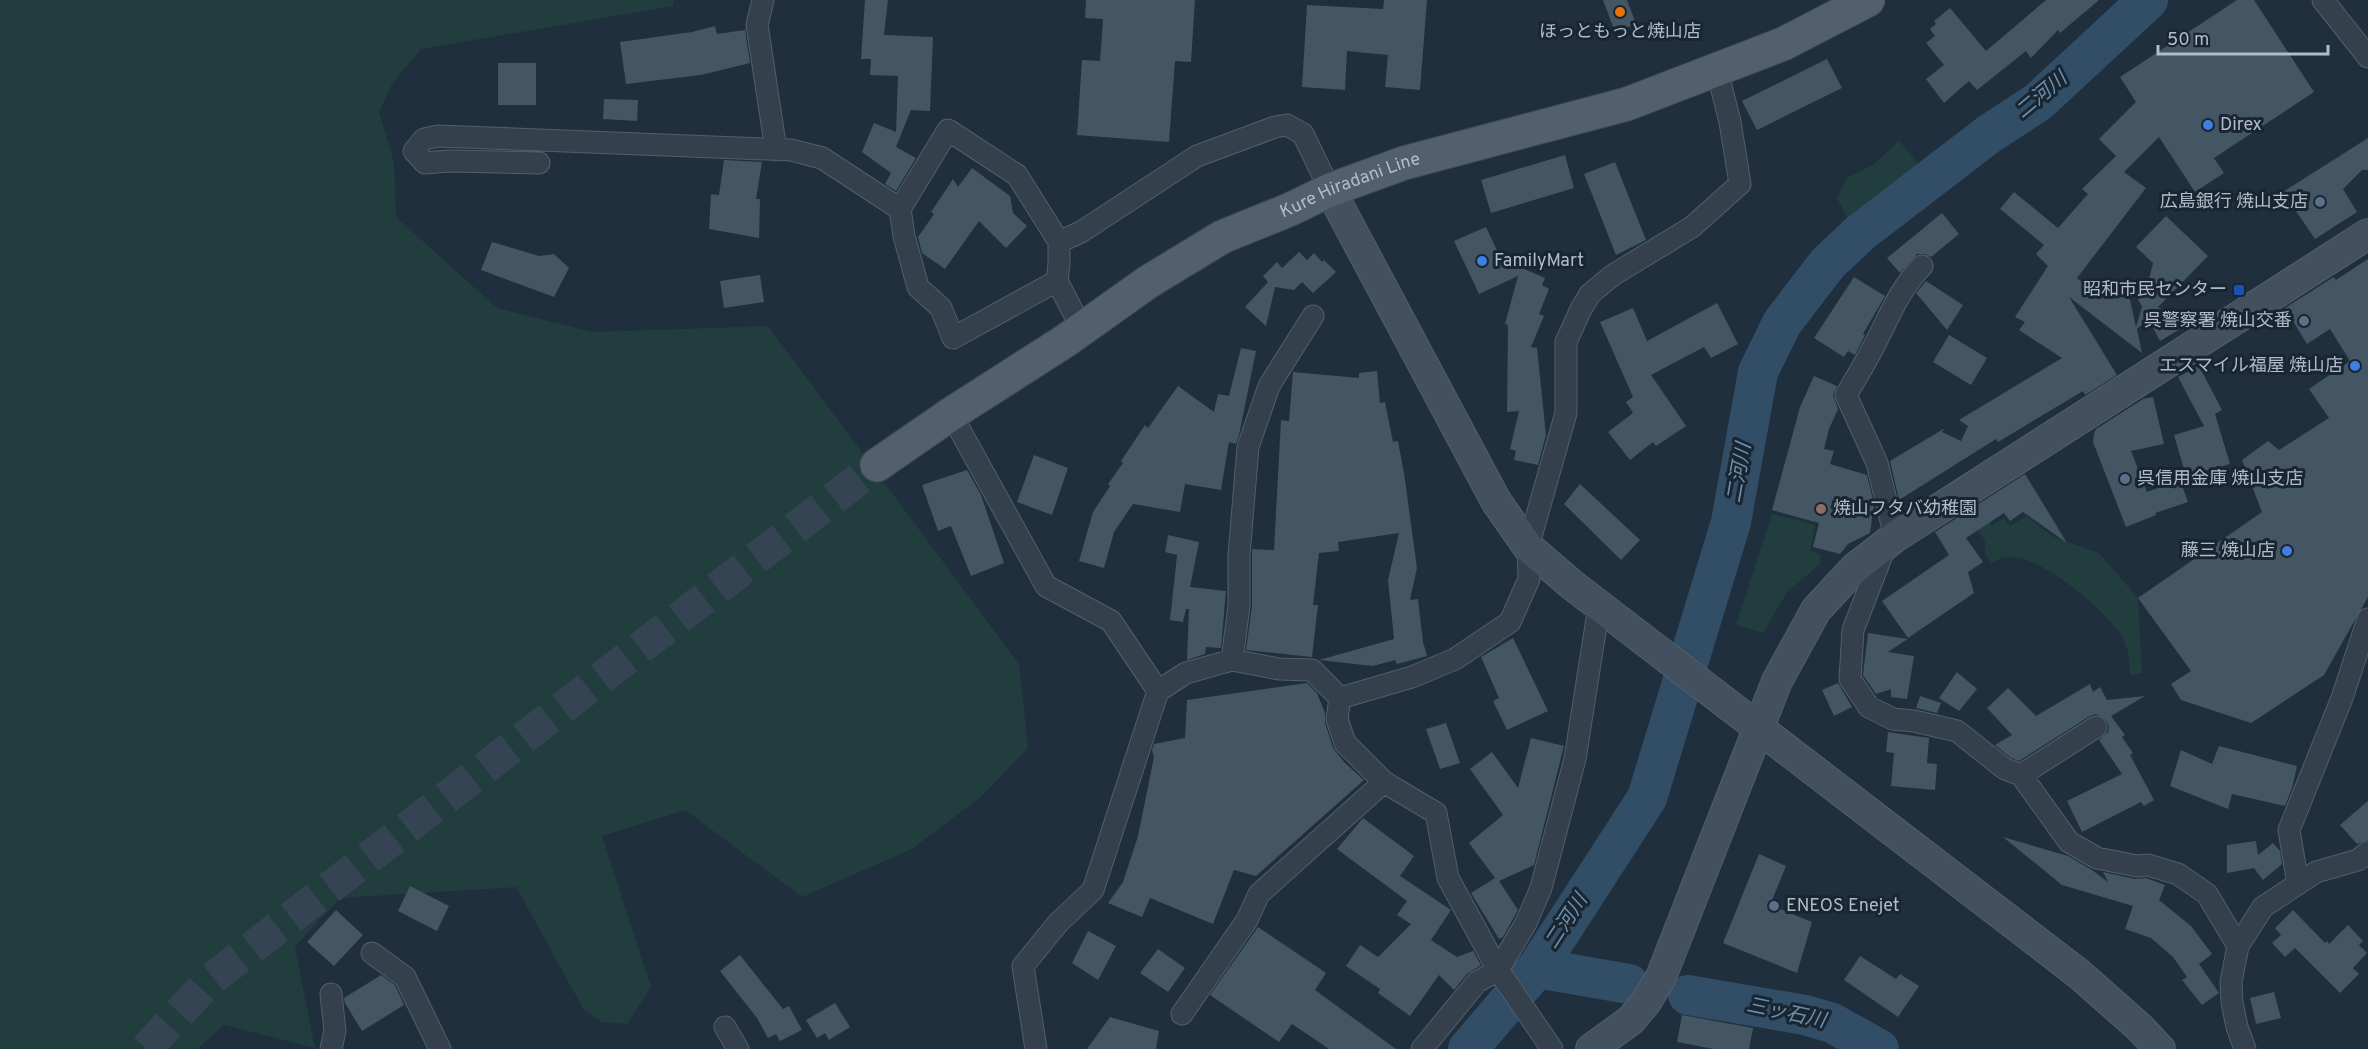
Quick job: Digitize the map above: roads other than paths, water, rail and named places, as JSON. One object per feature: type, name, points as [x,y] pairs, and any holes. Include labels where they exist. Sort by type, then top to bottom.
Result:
[{"type":"main road","name":"Kure Hiradani Line","points":[[877,465],[1082,329],[1148,282],[1222,237],[1291,209],[1330,190],[1441,152],[1627,104],[1783,44],[1868,0]]},
{"type":"street","points":[[763,0],[757,25],[776,150]]},
{"type":"street","points":[[2324,0],[2368,57]]},
{"type":"street","points":[[1340,698],[1412,677],[1455,659],[1510,622],[1529,579],[1528,547],[1566,413],[1566,342],[1581,309],[1590,294],[1613,275],[1692,227],[1740,184],[1730,122],[1717,70]]},
{"type":"street","points":[[1059,242],[1081,232],[1197,156],[1275,127],[1287,125],[1303,134],[1330,190],[1496,501],[1528,547],[1607,612],[2079,974],[2139,1027],[2160,1049]]},
{"type":"street","points":[[1057,281],[953,338],[941,308],[918,287],[904,236],[900,209],[948,130],[1017,175],[1059,242],[1057,281],[1082,329]]},
{"type":"street","points":[[539,163],[450,161],[425,163],[414,151],[424,139],[438,136],[791,150],[822,158],[900,209]]},
{"type":"street","points":[[1591,1049],[1631,1020],[1655,988],[1778,681],[1816,610],[1855,568],[1891,539],[2368,234]]},
{"type":"street","points":[[1923,266],[1911,278],[1893,305],[1877,342],[1846,395],[1877,463],[1891,539],[1861,604],[1853,630],[1850,679],[1869,707],[1893,719],[1914,721],[1956,731],[2005,769],[2021,775],[2069,842],[2097,858],[2137,866],[2148,865],[2178,874],[2207,894],[2238,946]]},
{"type":"street","points":[[1232,660],[1239,606],[1239,555],[1248,447],[1269,386],[1313,316]]},
{"type":"street","points":[[951,414],[1046,586],[1111,621],[1158,691]]},
{"type":"street","points":[[1422,1049],[1477,982],[1501,974],[1541,888],[1575,759],[1607,612]]},
{"type":"street","points":[[2298,884],[2289,830],[2342,698],[2368,619]]},
{"type":"street","points":[[1035,1049],[1023,966],[1058,923],[1093,890],[1158,691],[1186,673],[1232,660],[1279,669],[1312,670],[1340,698]]},
{"type":"street","points":[[1340,698],[1337,719],[1345,743],[1384,782],[1436,813],[1448,878],[1501,974],[1552,1049]]},
{"type":"street","points":[[2021,775],[2096,727]]},
{"type":"street","points":[[1182,1014],[1247,920],[1258,894],[1384,782]]},
{"type":"street","points":[[2245,1049],[2232,1002],[2231,982],[2238,946],[2263,907],[2316,872],[2358,860],[2368,852]]},
{"type":"street","points":[[372,953],[405,977],[440,1049]]},
{"type":"street","points":[[331,994],[335,1032],[331,1049]]},
{"type":"street","points":[[725,1027],[738,1049]]},
{"type":"waterway","name":"二河川","points":[[1468,1049],[1537,968],[1647,798],[1731,522],[1758,372],[1782,323],[1828,263],[1860,233],[1989,134],[2038,102],[2148,0]]},
{"type":"waterway","name":"三ッ石川","points":[[1537,968],[1629,984]]},
{"type":"waterway","name":"三ッ石川","points":[[1688,995],[1805,1015],[1832,1023],[1879,1049]]},
{"type":"tunnel","points":[[146,1049],[209,981],[877,465]]},
{"type":"place","name":"ほっともっと焼山店","points":[[1620,12]]},
{"type":"place","name":"Direx","points":[[2208,125]]},
{"type":"place","name":"広島銀行 焼山支店","points":[[2320,202]]},
{"type":"place","name":"FamilyMart","points":[[1482,261]]},
{"type":"place","name":"昭和市民センター","points":[[2239,290]]},
{"type":"place","name":"呉警察署 焼山交番","points":[[2304,321]]},
{"type":"place","name":"エスマイル福屋 焼山店","points":[[2355,366]]},
{"type":"place","name":"呉信用金庫 焼山支店","points":[[2125,479]]},
{"type":"place","name":"焼山フタバ幼稚園","points":[[1821,509]]},
{"type":"place","name":"藤三 焼山店","points":[[2287,551]]},
{"type":"place","name":"ENEOS Enejet","points":[[1774,906]]}]
